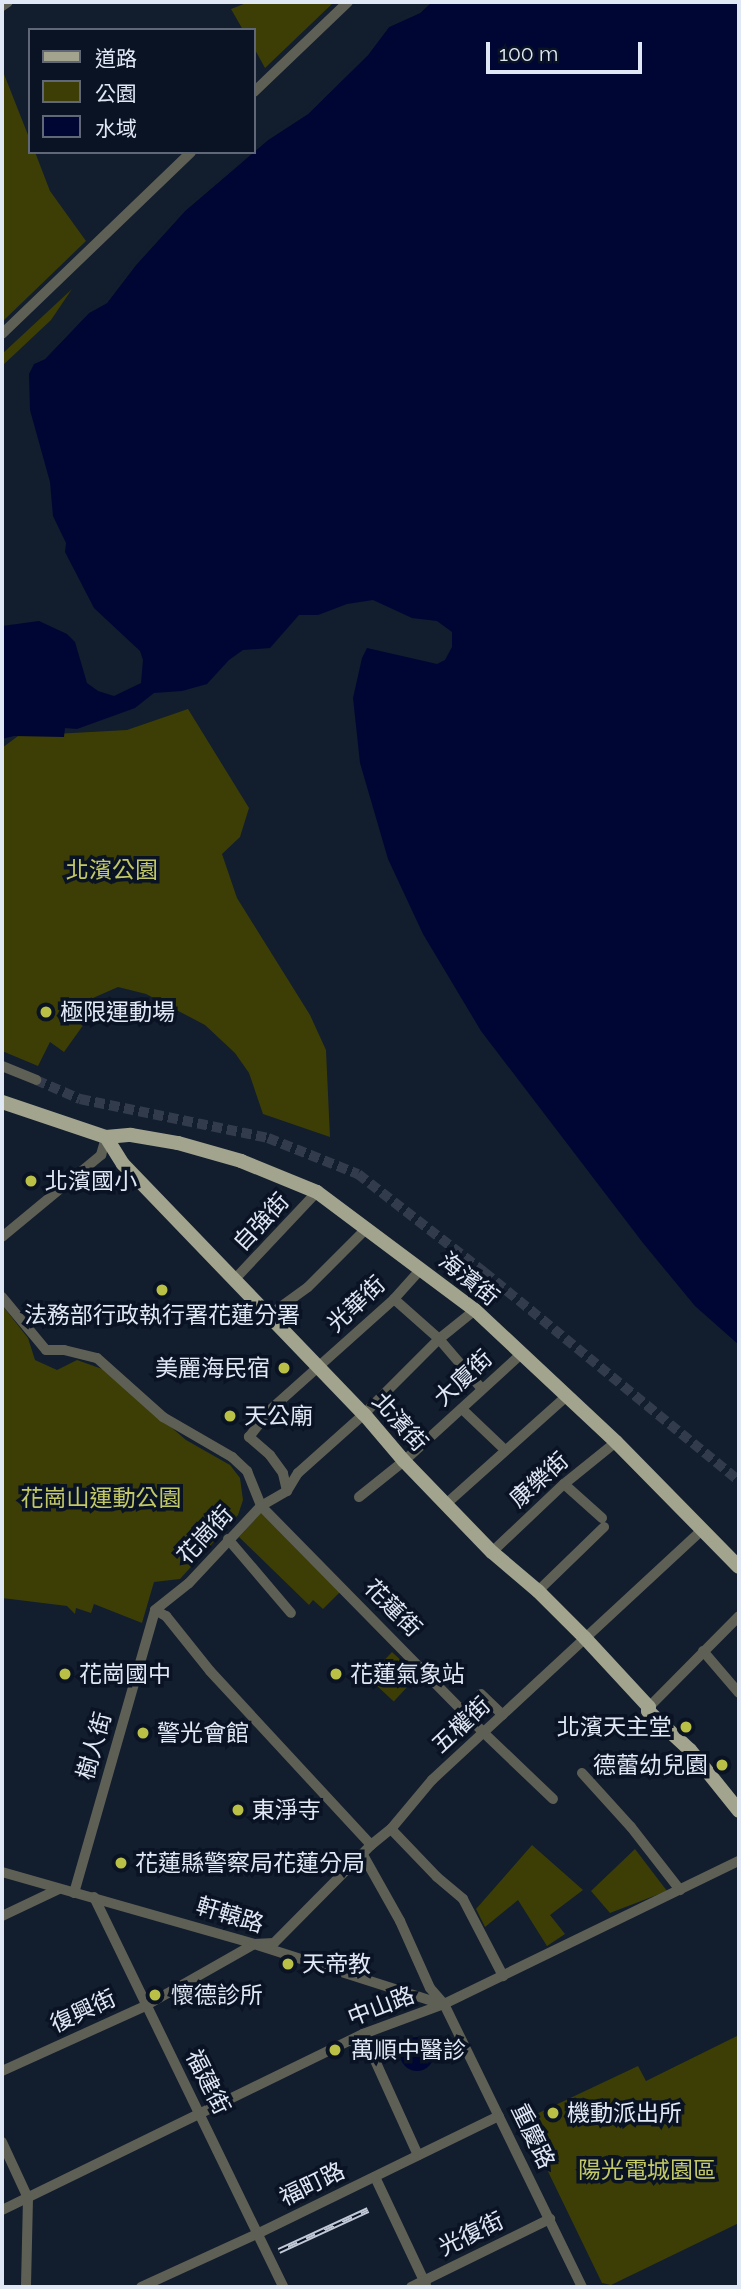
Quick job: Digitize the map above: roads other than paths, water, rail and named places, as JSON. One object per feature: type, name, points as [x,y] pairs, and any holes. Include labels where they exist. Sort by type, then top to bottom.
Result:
[{"type":"main road","points":[[2,1102],[106,1137]]},
{"type":"main road","name":"海濱街","points":[[106,1137],[131,1135],[178,1143],[241,1161],[317,1192],[475,1310],[616,1442],[739,1567]]},
{"type":"main road","name":"北濱街","points":[[106,1137],[123,1164],[364,1414],[404,1461],[492,1552],[538,1591],[585,1638],[649,1707],[648,1711],[690,1750],[739,1811]]},
{"type":"street","points":[[2,6],[8,2]]},
{"type":"street","points":[[256,90],[348,2]]},
{"type":"street","points":[[2,334],[189,154]]},
{"type":"street","points":[[2,1066],[36,1080]]},
{"type":"street","points":[[2,1237],[101,1155],[106,1137]]},
{"type":"street","name":"自強街","points":[[234,1280],[317,1192]]},
{"type":"street","points":[[268,1315],[308,1287],[367,1228]]},
{"type":"street","name":"光華街","points":[[287,1491],[283,1473],[277,1464],[249,1437],[262,1418],[394,1299],[421,1269]]},
{"type":"street","name":"花崗街","points":[[2,1297],[46,1350],[64,1350],[97,1358],[163,1417],[232,1457],[247,1471],[261,1506],[189,1583],[155,1610]]},
{"type":"street","points":[[394,1299],[439,1339],[481,1388]]},
{"type":"street","points":[[261,1506],[287,1491],[298,1473],[364,1414],[439,1339],[475,1310]]},
{"type":"street","name":"大廈街","points":[[359,1497],[404,1461],[520,1355]]},
{"type":"street","points":[[446,1504],[504,1449],[567,1396]]},
{"type":"street","points":[[462,1409],[504,1449]]},
{"type":"street","name":"康樂街","points":[[492,1552],[564,1484],[616,1442]]},
{"type":"street","points":[[538,1591],[603,1522],[564,1484]]},
{"type":"street","name":"花蓮街","points":[[261,1506],[485,1734],[554,1799]]},
{"type":"street","name":"五權街","points":[[254,1944],[274,1943],[371,1845],[391,1829],[432,1780],[485,1734],[702,1531]]},
{"type":"street","points":[[228,1539],[290,1613]]},
{"type":"street","points":[[155,1610],[166,1616],[210,1671],[371,1845]]},
{"type":"street","name":"樹人街","points":[[74,1893],[155,1610]]},
{"type":"street","points":[[649,1707],[739,1616]]},
{"type":"street","points":[[703,1651],[739,1693]]},
{"type":"street","points":[[481,1694],[503,1715]]},
{"type":"street","points":[[582,1773],[631,1827],[680,1890]]},
{"type":"street","points":[[391,1829],[437,1877],[463,1899],[503,1976]]},
{"type":"street","points":[[363,1855],[400,1921],[430,1988],[444,2004]]},
{"type":"street","name":"中山路","points":[[2,2210],[363,2034],[444,2004],[739,1860]]},
{"type":"street","name":"軒轅路","points":[[2,1872],[254,1944],[444,2004]]},
{"type":"street","points":[[2,1916],[60,1889]]},
{"type":"street","name":"福建街","points":[[94,1897],[283,2287]]},
{"type":"street","name":"復興街","points":[[2,2071],[145,2006],[254,1944]]},
{"type":"street","name":"重慶路","points":[[444,2004],[582,2287]]},
{"type":"street","points":[[363,2034],[418,2155]]},
{"type":"street","name":"福町路","points":[[141,2287],[257,2234],[499,2116]]},
{"type":"street","points":[[2,2142],[28,2198],[26,2287]]},
{"type":"street","points":[[375,2177],[425,2284]]},
{"type":"street","name":"光復街","points":[[411,2287],[425,2284],[550,2220]]},
{"type":"water","points":[[432,2],[739,2],[739,1345],[695,1306],[643,1243],[481,1031],[423,934],[388,859],[360,763],[353,698],[362,658],[367,648],[437,664],[445,660],[452,647],[452,632],[437,621],[412,618],[373,600],[347,604],[318,615],[299,615],[270,648],[243,650],[229,660],[207,684],[182,691],[154,693],[135,708],[77,729],[65,728],[64,737],[14,736],[2,739],[2,626],[39,621],[67,634],[75,642],[87,683],[98,691],[114,696],[141,683],[143,660],[140,651],[94,608],[65,552],[66,543],[53,516],[50,482],[30,410],[29,374],[34,364],[45,359],[89,313],[107,303],[136,265],[185,211],[252,154],[256,154],[256,150],[268,140],[308,114],[368,55],[389,27],[420,13]]},
{"type":"water","points":[[417,2037],[429,2042],[434,2054],[429,2066],[417,2071],[405,2066],[400,2054],[405,2042]]},
{"type":"tunnel","points":[[36,1080],[80,1099],[268,1138],[358,1174],[484,1272],[739,1481]]},
{"type":"railway","points":[[279,2251],[368,2210]]},
{"type":"place","name":"極限運動場","points":[[46,1012]]},
{"type":"place","name":"北濱國小","points":[[31,1181]]},
{"type":"place","name":"法務部行政執行署花蓮分署","points":[[162,1290]]},
{"type":"place","name":"美麗海民宿","points":[[284,1368]]},
{"type":"place","name":"天公廟","points":[[230,1416]]},
{"type":"place","name":"花崗國中","points":[[65,1674]]},
{"type":"place","name":"花蓮氣象站","points":[[336,1674]]},
{"type":"place","name":"北濱天主堂","points":[[686,1727]]},
{"type":"place","name":"警光會館","points":[[143,1733]]},
{"type":"place","name":"德蕾幼兒園","points":[[722,1765]]},
{"type":"place","name":"東淨寺","points":[[238,1810]]},
{"type":"place","name":"花蓮縣警察局花蓮分局","points":[[121,1863]]},
{"type":"place","name":"天帝教","points":[[288,1964]]},
{"type":"place","name":"懷德診所","points":[[155,1995]]},
{"type":"place","name":"萬順中醫診","points":[[335,2050]]},
{"type":"place","name":"機動派出所","points":[[553,2113]]},
{"type":"park label","name":"北濱公園","points":[[112,870]]},
{"type":"park label","name":"花崗山運動公園","points":[[101,1498]]},
{"type":"park label","name":"陽光電城園區","points":[[647,2170]]}]
